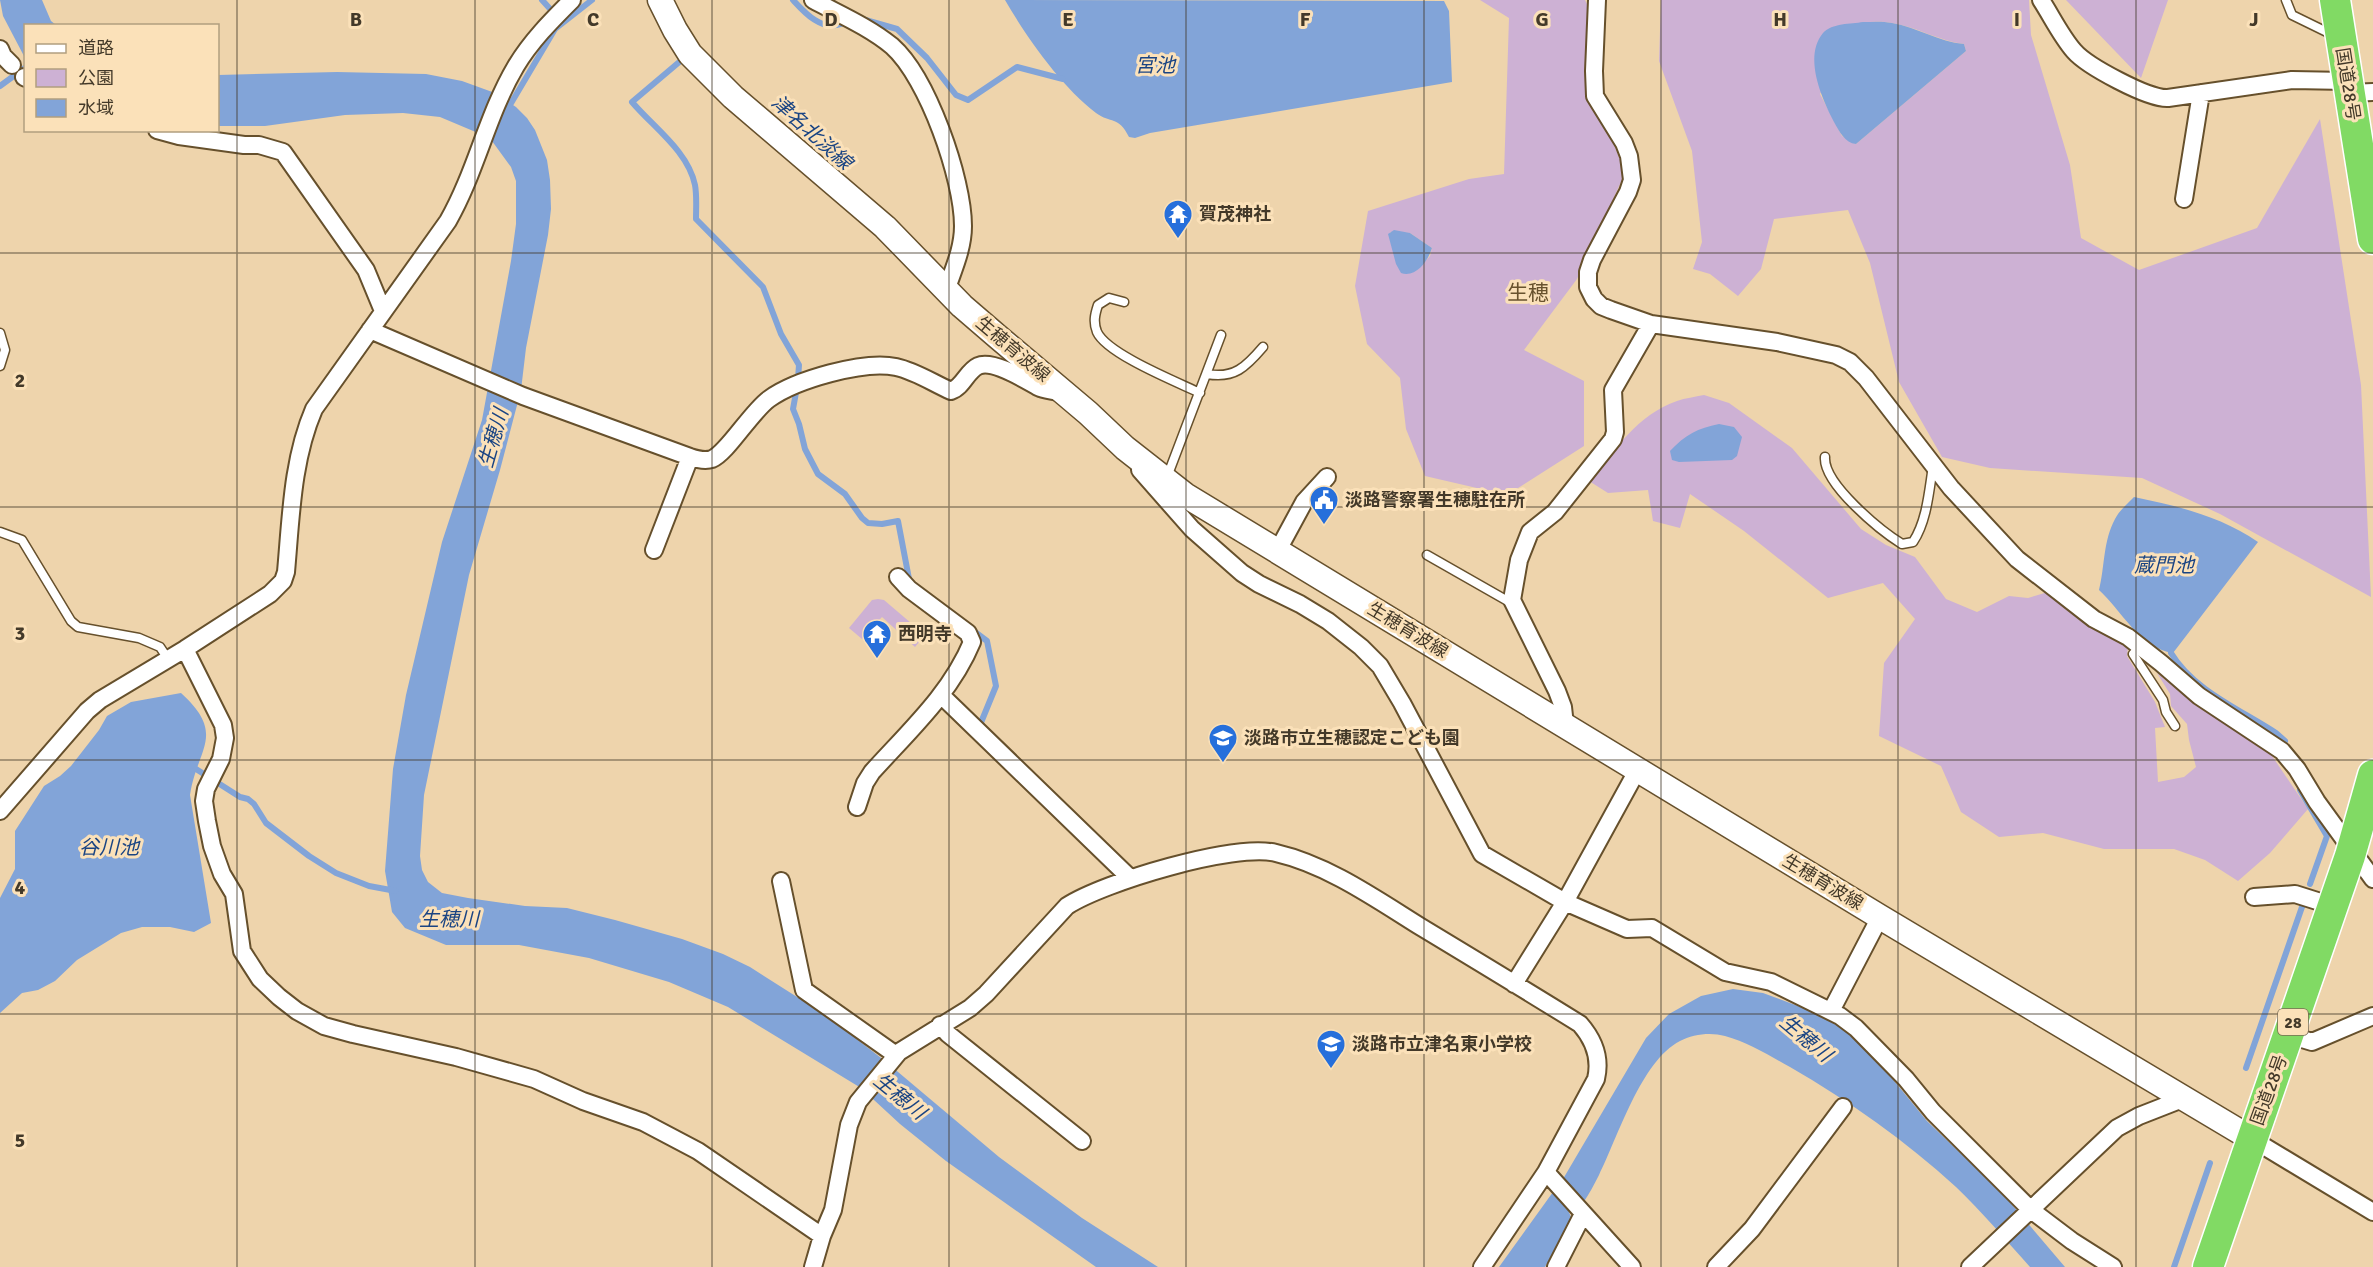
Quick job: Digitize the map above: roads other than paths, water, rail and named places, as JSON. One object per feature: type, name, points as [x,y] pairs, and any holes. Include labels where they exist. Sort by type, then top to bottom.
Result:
[{"type":"highway","name":"国道28号","points":[[2335,0],[2341,39],[2356,88],[2373,239]]},
{"type":"highway","name":"国道28号","points":[[2208,1267],[2352,852],[2373,775]]},
{"type":"main road","name":"生穂育波線","points":[[660,0],[690,54],[707,73],[790,148],[885,227],[947,288],[962,306],[1166,480],[1195,501],[1880,917],[2252,1139]]},
{"type":"street","points":[[0,811],[92,706],[270,594],[283,581],[286,572],[296,466],[304,432],[314,409],[448,221],[460,199],[514,68],[531,42],[572,0]]},
{"type":"street","points":[[813,0],[892,46],[907,62],[929,104],[951,159],[962,211],[962,242],[947,288]]},
{"type":"street","points":[[1597,0],[1595,96],[1624,143],[1629,156],[1632,180],[1588,272],[1588,287],[1594,299],[1601,306],[1651,324],[1777,342],[1836,355],[1850,362],[1866,378],[1969,510],[2017,559],[2094,619],[2140,646],[2199,696],[2282,751],[2373,879]]},
{"type":"street","points":[[2041,0],[2074,51],[2093,66],[2154,96],[2168,98],[2292,80],[2356,88]]},
{"type":"street","points":[[0,49],[3,56],[20,73]]},
{"type":"street","points":[[2184,199],[2201,93]]},
{"type":"street","points":[[164,132],[244,145],[259,145],[283,152],[366,270],[383,311]]},
{"type":"street","points":[[1565,725],[1557,691],[1514,604],[1512,595],[1526,538],[1537,525],[1555,512],[1612,439],[1615,432],[1613,390],[1651,324]]},
{"type":"street","points":[[370,330],[523,396],[690,457],[709,460],[715,458],[768,400],[806,380],[850,369],[887,365],[898,367],[951,391],[957,389],[975,368],[984,364],[1022,377],[1042,389],[1065,394]]},
{"type":"street","points":[[1110,433],[1120,448],[1192,529],[1237,568],[1259,584],[1344,632],[1380,666],[1482,854],[1565,902],[1628,929],[1652,928],[1725,972],[1772,982],[1830,1011],[1856,1028],[1906,1079],[1933,1112],[2028,1213],[2113,1267]]},
{"type":"street","points":[[654,550],[690,457]]},
{"type":"street","points":[[1278,550],[1304,501],[1327,477]]},
{"type":"street","points":[[857,807],[865,783],[872,772],[941,695],[963,662],[972,642],[968,633],[909,590],[898,577]]},
{"type":"street","points":[[185,649],[223,725],[223,751],[210,779],[204,801],[212,846],[222,874],[234,894],[242,951],[246,961],[260,979],[297,1011],[324,1026],[353,1035],[456,1057],[534,1079],[583,1101],[643,1122],[698,1151],[822,1236]]},
{"type":"street","points":[[941,695],[1128,877]]},
{"type":"street","points":[[1514,984],[1565,902],[1638,769]]},
{"type":"street","points":[[813,1267],[833,1210],[853,1110],[893,1060],[940,1025],[970,1008],[986,994],[1067,906],[1128,877],[1233,853],[1274,852],[1317,866],[1580,1024],[1596,1049],[1598,1063],[1596,1079],[1551,1177],[1482,1267]]},
{"type":"street","points":[[781,881],[804,990],[893,1060]]},
{"type":"street","points":[[2254,897],[2295,894],[2333,906]]},
{"type":"street","points":[[1830,1011],[1880,917]]},
{"type":"street","points":[[2289,1035],[2312,1042],[2373,1016]]},
{"type":"street","points":[[940,1025],[948,1034],[1082,1141]]},
{"type":"street","points":[[1970,1267],[2123,1123],[2185,1098]]},
{"type":"street","points":[[1716,1267],[1752,1229],[1843,1107]]},
{"type":"street","points":[[2252,1139],[2373,1212]]},
{"type":"street","points":[[1551,1177],[1632,1267]]},
{"type":"street","points":[[1556,1267],[1582,1213]]},
{"type":"lane","points":[[2286,0],[2292,15],[2304,23],[2341,39]]},
{"type":"lane","points":[[1124,302],[1109,298],[1098,305],[1094,321],[1101,338],[1140,365],[1200,393]]},
{"type":"lane","points":[[0,333],[5,350],[0,366]]},
{"type":"lane","points":[[1166,480],[1221,335]]},
{"type":"lane","points":[[1207,374],[1221,376],[1236,372],[1246,366],[1263,347]]},
{"type":"lane","points":[[1825,457],[1826,468],[1850,499],[1873,522],[1902,544],[1913,542],[1917,536],[1923,518],[1933,466]]},
{"type":"lane","points":[[0,532],[22,540],[71,621],[78,627],[138,638],[160,647],[168,660]]},
{"type":"lane","points":[[1427,555],[1514,604]]},
{"type":"lane","points":[[2140,646],[2133,654],[2163,700],[2166,712],[2175,726]]},
{"type":"water","points":[[0,0],[42,0],[51,21],[55,24],[24,24],[24,56],[3,16]]},
{"type":"water","name":"宮池","points":[[1005,0],[1444,1],[1449,11],[1452,82],[1150,133],[1135,138],[1129,137],[1118,123],[1096,113],[1070,89],[1034,45]]},
{"type":"water","points":[[1863,22],[1901,25],[1964,44],[1966,51],[1856,144],[1843,136],[1829,113],[1817,78],[1815,54],[1817,43],[1827,30],[1836,26]]},
{"type":"water","points":[[337,72],[426,74],[462,81],[495,93],[516,107],[535,130],[547,160],[551,209],[526,348],[521,390],[469,575],[424,795],[420,856],[422,870],[428,882],[442,893],[525,906],[567,908],[615,920],[682,939],[750,967],[827,1016],[885,1061],[999,1157],[1082,1218],[1158,1267],[1096,1267],[946,1161],[900,1124],[861,1088],[728,1007],[669,982],[589,958],[519,945],[446,945],[405,928],[392,912],[385,871],[393,769],[406,695],[442,542],[482,420],[511,261],[516,224],[516,181],[511,167],[492,141],[440,117],[403,113],[345,115],[265,126],[219,126],[219,75]]},
{"type":"water","points":[[1394,230],[1410,233],[1432,248],[1421,267],[1412,273],[1401,273],[1396,264],[1388,234]]},
{"type":"water","points":[[1719,424],[1734,427],[1742,437],[1737,456],[1732,460],[1679,462],[1672,460],[1670,451],[1681,441],[1698,430]]},
{"type":"water","name":"蔵門池","points":[[2134,497],[2183,508],[2214,519],[2258,542],[2173,653],[2161,650],[2141,636],[2099,590],[2111,527],[2119,513]]},
{"type":"water","name":"谷川池","points":[[181,693],[203,720],[206,731],[190,795],[211,923],[194,932],[170,927],[142,927],[121,933],[77,960],[55,981],[38,990],[22,993],[0,1013],[0,898],[15,869],[15,831],[44,786],[71,766],[107,716],[131,702]]},
{"type":"water","name":"生穂川","points":[[1733,989],[1763,993],[1806,1009],[1842,1027],[1873,1055],[1927,1121],[2002,1193],[2065,1267],[2030,1267],[1956,1187],[1897,1138],[1834,1094],[1790,1067],[1734,1039],[1714,1034],[1702,1034],[1680,1041],[1666,1051],[1654,1065],[1632,1101],[1599,1175],[1583,1203],[1563,1179],[1646,1038],[1669,1014],[1701,996]]},
{"type":"water","points":[[1553,1192],[1567,1208],[1572,1219],[1545,1267],[1499,1267]]},
{"type":"waterway","points":[[542,0],[552,11]]},
{"type":"waterway","points":[[507,110],[555,29],[592,0]]},
{"type":"waterway","points":[[793,0],[814,20],[827,25],[841,24]]},
{"type":"waterway","points":[[862,19],[897,29],[927,58],[956,95],[968,100],[1017,67],[1063,79]]},
{"type":"waterway","points":[[684,58],[632,102],[678,150],[685,161],[695,185],[696,219],[763,287],[781,334],[799,365],[798,379]]},
{"type":"waterway","points":[[0,86],[24,68]]},
{"type":"waterway","points":[[797,387],[793,409],[805,449],[818,474],[845,494],[868,523],[882,524],[898,521],[910,584]]},
{"type":"waterway","points":[[971,629],[987,641],[996,686],[980,725],[984,728]]},
{"type":"waterway","points":[[2171,653],[2180,666],[2205,689],[2276,733],[2285,741]]},
{"type":"waterway","points":[[196,769],[240,797],[248,799],[266,823],[309,856],[336,873],[369,886],[396,891]]},
{"type":"waterway","points":[[2300,790],[2327,836],[2310,884]]},
{"type":"waterway","points":[[2246,1068],[2302,907]]},
{"type":"waterway","points":[[2174,1267],[2210,1163]]},
{"type":"place","name":"賀茂神社","points":[[1178,240]]},
{"type":"place","name":"淡路警察署生穂駐在所","points":[[1324,526]]},
{"type":"place","name":"西明寺","points":[[877,660]]},
{"type":"place","name":"淡路市立生穂認定こども園","points":[[1223,764]]},
{"type":"place","name":"淡路市立津名東小学校","points":[[1331,1070]]},
{"type":"district","name":"生穂","points":[[1528,293]]},
{"type":"water label","name":"津名北淡線","points":[[812,132]]}]
